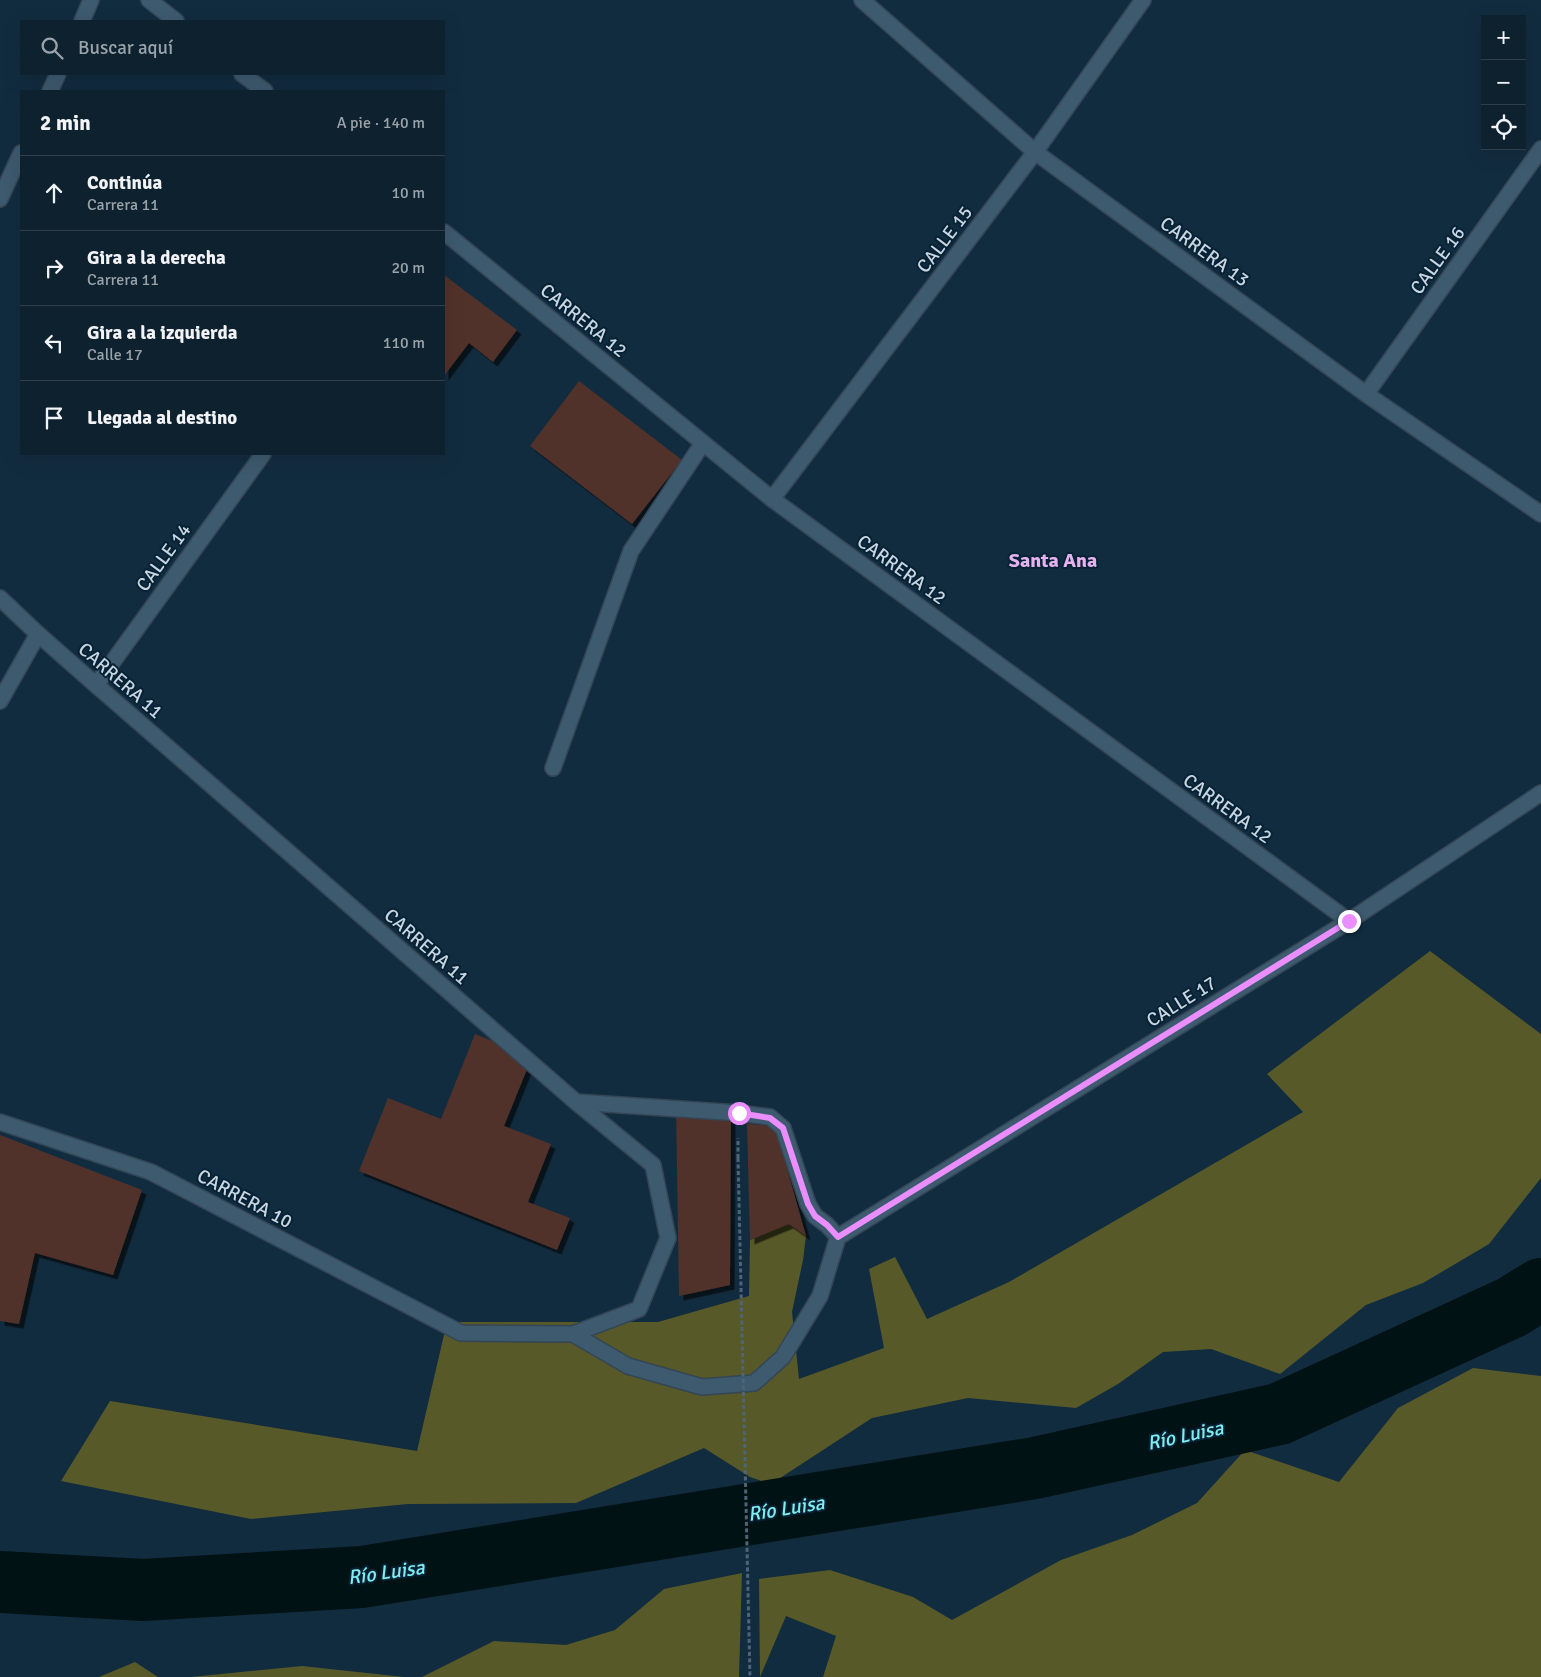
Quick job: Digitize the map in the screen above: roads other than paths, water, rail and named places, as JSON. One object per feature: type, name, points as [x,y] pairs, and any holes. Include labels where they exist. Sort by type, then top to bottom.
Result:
[{"type":"street","points":[[82,20],[91,0]]},
{"type":"street","points":[[149,0],[175,20]]},
{"type":"street","name":"CARRERA 13","points":[[862,0],[1035,152],[1366,394],[1541,514]]},
{"type":"street","name":"CALLE 15","points":[[772,499],[1035,152],[1143,0]]},
{"type":"street","points":[[50,90],[58,75]]},
{"type":"street","points":[[243,75],[264,90]]},
{"type":"street","name":"CALLE 16","points":[[1366,394],[1541,149]]},
{"type":"street","points":[[0,199],[20,155]]},
{"type":"street","name":"CARRERA 12","points":[[445,233],[772,499],[1349,921]]},
{"type":"street","points":[[553,768],[631,550],[703,443]]},
{"type":"street","name":"CALLE 14","points":[[96,685],[262,455]]},
{"type":"street","name":"CARRERA 11","points":[[0,598],[96,685],[576,1102],[653,1165],[668,1238],[639,1309],[573,1334]]},
{"type":"street","points":[[0,701],[38,634]]},
{"type":"street","name":"CALLE 17","points":[[838,1237],[1349,921],[1541,793]]},
{"type":"street","points":[[573,1334],[628,1366],[702,1387],[754,1383],[783,1358],[820,1296],[838,1237],[815,1216],[808,1204],[783,1128],[770,1118],[739,1113],[576,1102]]},
{"type":"street","name":"CARRERA 10","points":[[0,1122],[151,1172],[461,1334],[573,1334]]},
{"type":"waterway","name":"Río Luisa","points":[[0,1582],[143,1590],[362,1577],[1035,1468],[1279,1414],[1512,1307],[1541,1289]]},
{"type":"district","name":"Santa Ana","points":[[1053,560]]}]
